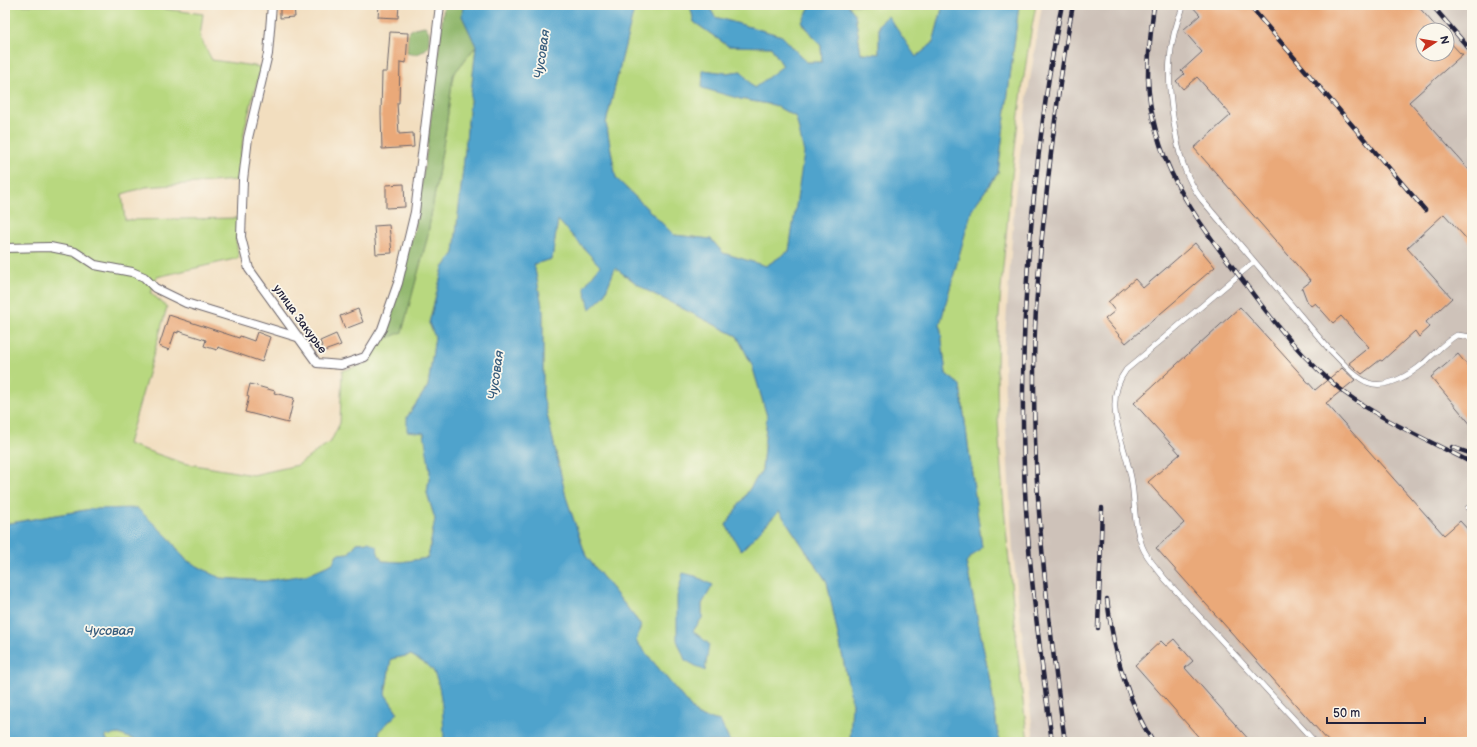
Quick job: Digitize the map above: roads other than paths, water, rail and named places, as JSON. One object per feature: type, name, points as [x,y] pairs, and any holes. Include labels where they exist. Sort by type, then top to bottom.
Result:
[{"type":"street","name":"улица Закурье","points":[[272,5],[268,54],[248,138],[243,180],[241,237],[249,269],[317,363],[341,366],[365,357],[382,330],[398,283],[415,212],[440,5]]},
{"type":"street","points":[[5,248],[50,247],[75,252],[95,265],[132,272],[144,277],[155,288],[186,303],[297,337]]},
{"type":"lane","points":[[1184,5],[1175,26],[1169,64],[1169,90],[1181,159],[1192,186],[1254,262],[1329,349],[1352,371],[1370,383],[1388,382],[1408,375],[1452,338],[1464,335],[1472,337]]},
{"type":"lane","points":[[1254,262],[1126,370],[1115,394],[1116,416],[1130,469],[1136,524],[1148,558],[1165,579],[1315,742]]},
{"type":"water","name":"Чусовая","points":[[463,5],[635,5],[606,123],[616,178],[674,235],[711,239],[723,253],[766,266],[789,251],[804,153],[796,117],[774,105],[740,99],[702,88],[703,70],[726,73],[741,71],[754,88],[783,66],[771,47],[728,46],[694,22],[690,5],[708,5],[715,17],[782,36],[806,62],[822,62],[821,46],[802,22],[811,5],[848,5],[855,14],[861,53],[879,54],[879,24],[888,16],[916,57],[933,43],[943,5],[1019,5],[998,173],[972,209],[940,324],[946,374],[960,385],[982,547],[966,562],[991,686],[999,742],[850,742],[852,702],[827,582],[779,511],[741,551],[726,525],[762,470],[767,416],[752,365],[737,336],[646,290],[615,268],[604,296],[590,309],[584,287],[600,266],[558,220],[552,259],[534,264],[543,311],[543,396],[566,497],[586,556],[641,625],[636,641],[698,716],[720,721],[730,742],[444,742],[442,704],[435,675],[430,667],[411,655],[391,659],[385,694],[398,713],[379,731],[380,742],[140,742],[119,734],[105,736],[108,742],[5,742],[5,524],[91,509],[137,508],[168,537],[186,560],[220,578],[264,581],[306,575],[333,563],[337,554],[349,553],[357,543],[369,542],[377,547],[382,561],[401,562],[428,558],[435,519],[427,493],[430,472],[424,433],[407,431],[407,417],[428,386],[435,337],[429,323],[443,268],[454,253],[476,46],[462,16]]},
{"type":"water","points":[[683,573],[695,576],[713,585],[702,604],[702,618],[693,631],[709,644],[705,671],[685,660],[677,640],[677,596]]},
{"type":"railway","points":[[1052,742],[1037,626],[1028,538],[1024,465],[1023,378],[1026,291],[1033,204],[1048,82],[1062,5]]},
{"type":"railway","points":[[1065,742],[1047,603],[1039,510],[1034,417],[1034,350],[1039,269],[1050,157],[1064,55],[1073,5]]},
{"type":"railway","points":[[1154,5],[1149,50],[1148,77],[1151,108],[1157,137],[1167,164],[1180,189],[1211,238],[1280,329],[1331,382],[1375,413],[1472,463]]},
{"type":"railway","points":[[1249,5],[1425,210]]},
{"type":"railway","points":[[1432,5],[1472,52]]},
{"type":"railway","points":[[1452,447],[1472,454]]},
{"type":"railway","points":[[1098,628],[1102,508]]},
{"type":"railway","points":[[1107,599],[1113,636],[1122,673],[1135,709],[1153,742]]}]
